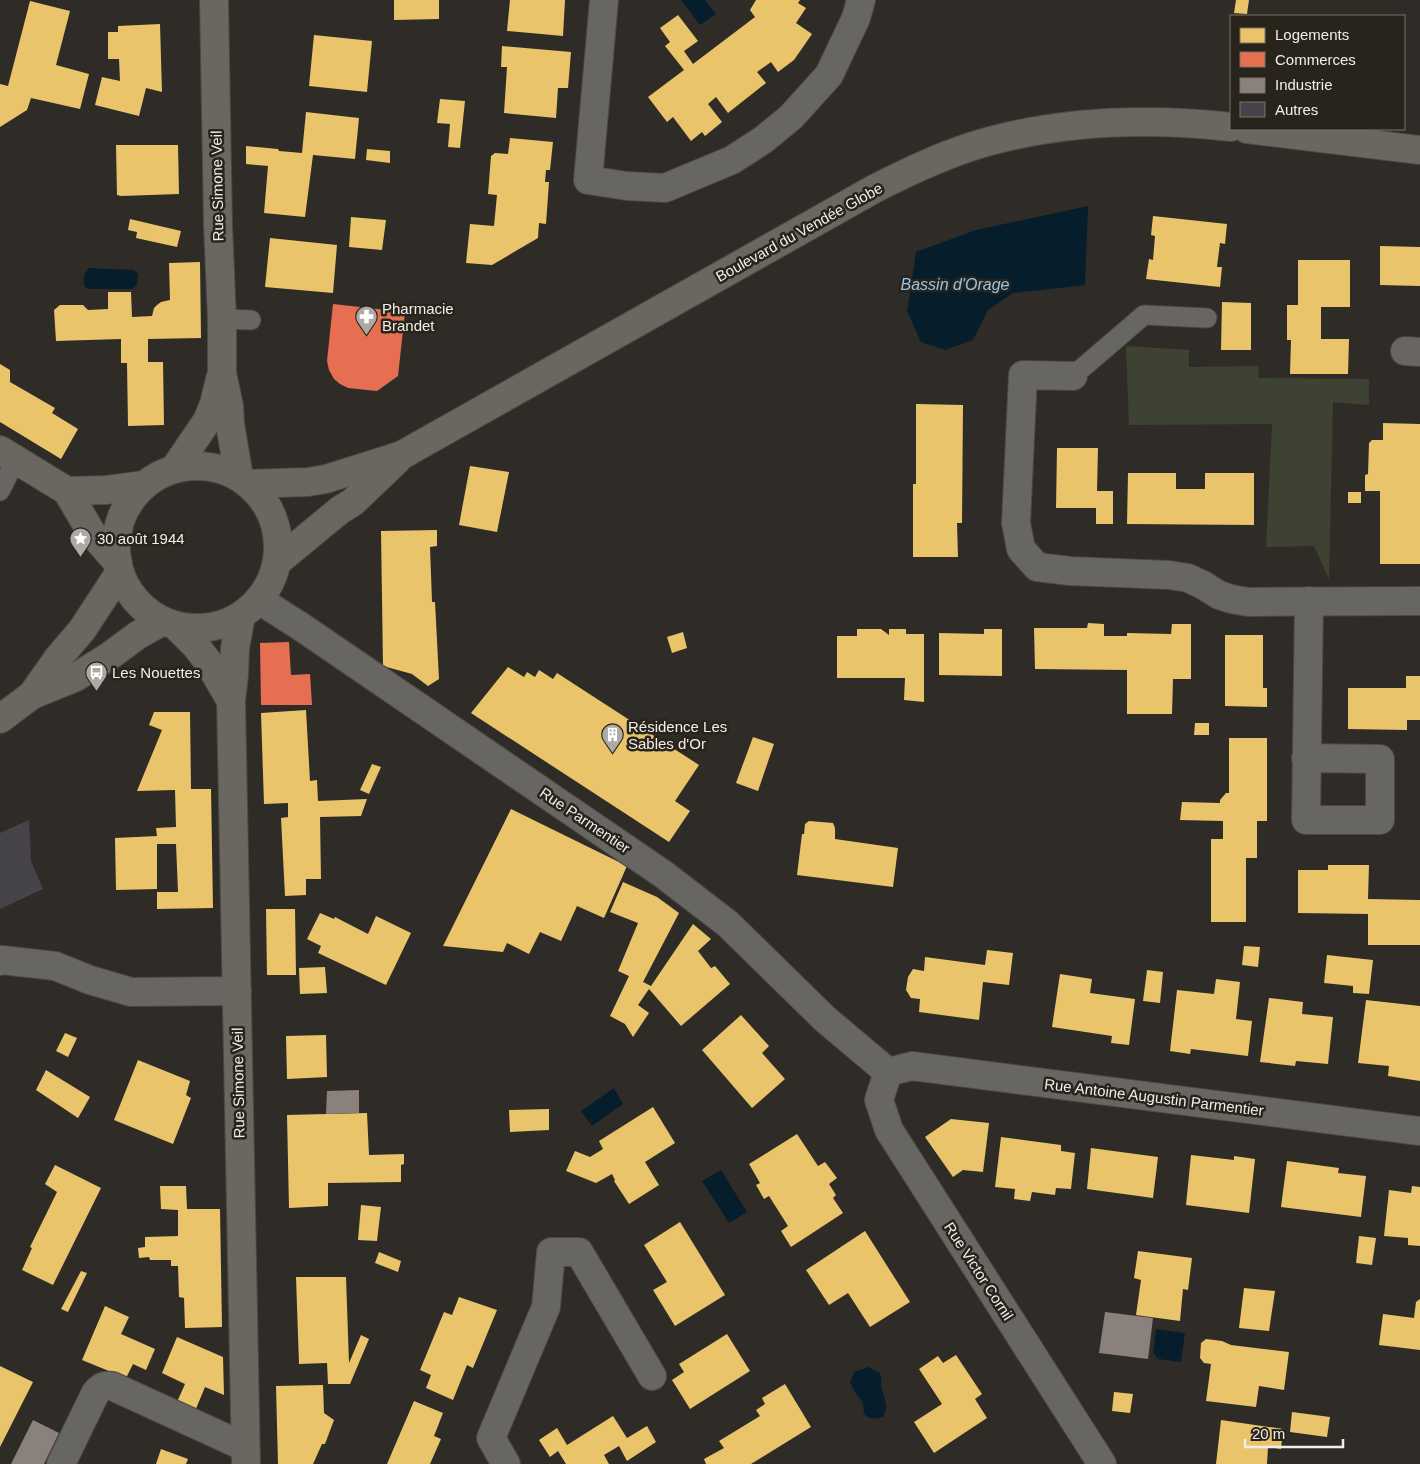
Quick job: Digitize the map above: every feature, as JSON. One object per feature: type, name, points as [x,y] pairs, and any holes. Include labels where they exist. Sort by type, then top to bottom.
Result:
[{"type":"main road","name":"Rue Simone Veil","points":[[214,0],[222,373],[229,406],[230,424],[244,480]]},
{"type":"main road","name":"Boulevard du Vendée Globe","points":[[244,480],[308,482],[326,479],[402,456],[874,189],[950,154],[990,141],[1029,132],[1117,121],[1165,121],[1230,127]]},
{"type":"main road","points":[[1255,130],[1420,150]]},
{"type":"main road","name":"Rue Simone Veil","points":[[175,468],[207,421],[214,404],[222,373]]},
{"type":"main road","points":[[8,455],[67,491],[87,526],[119,568],[130,592],[144,609],[170,623],[198,628],[220,625],[250,608],[270,582],[277,562],[278,534],[268,506],[244,480],[219,468],[197,465],[175,468],[159,475],[144,485],[126,507],[117,535],[119,568],[82,630],[58,658],[32,695]]},
{"type":"main road","name":"Boulevard du Vendée Globe","points":[[277,562],[340,510],[353,502],[402,456]]},
{"type":"main road","points":[[67,491],[106,490],[144,485]]},
{"type":"main road","name":"Rue Simone Veil","points":[[245,1455],[231,701],[235,648],[250,608]]},
{"type":"main road","name":"Rue Simone Veil","points":[[170,623],[196,646],[209,663],[231,701]]},
{"type":"main road","points":[[0,719],[32,695],[76,677],[138,635],[170,623]]},
{"type":"street","points":[[604,0],[588,180],[627,186],[665,188],[732,160],[763,140],[791,117],[829,75],[856,18],[861,0]]},
{"type":"street","points":[[1073,376],[1023,375],[1016,523],[1021,549],[1036,567],[1070,571],[1169,575],[1188,578],[1219,595],[1248,602],[1420,601]]},
{"type":"street","points":[[1306,758],[1309,601]]},
{"type":"street","name":"Rue Parmentier","points":[[250,608],[300,626],[663,874],[728,924],[825,1019],[888,1072]]},
{"type":"street","points":[[0,961],[55,966],[90,980],[131,992],[237,991]]},
{"type":"street","name":"Rue Antoine Augustin Parmentier","points":[[888,1072],[912,1066],[1420,1131]]},
{"type":"street","name":"Rue Victor Cornil","points":[[888,1072],[879,1100],[889,1130],[1102,1464]]},
{"type":"street","points":[[506,1464],[491,1438],[546,1307],[551,1252],[579,1252],[652,1376]]},
{"type":"street","points":[[61,1464],[98,1388],[104,1385],[112,1386],[245,1455]]},
{"type":"lane","points":[[1073,376],[1144,315],[1207,318]]},
{"type":"lane","points":[[222,320],[252,320]]},
{"type":"lane","points":[[0,491],[8,455]]},
{"type":"green space","points":[[1126,346],[1189,350],[1189,367],[1258,366],[1259,378],[1369,379],[1369,405],[1333,402],[1329,579],[1314,546],[1266,547],[1272,424],[1129,425]]},
{"type":"water","points":[[681,0],[705,0],[716,14],[700,25]]},
{"type":"water","name":"Bassin d'Orage","points":[[1088,206],[1085,285],[1013,293],[988,310],[973,340],[945,350],[921,342],[907,311],[916,252],[976,230]]},
{"type":"water","points":[[89,268],[134,270],[138,274],[137,285],[132,289],[88,289],[84,286],[84,275]]},
{"type":"water","points":[[614,1088],[623,1104],[592,1126],[581,1111]]},
{"type":"water","points":[[721,1170],[747,1212],[729,1223],[702,1181]]},
{"type":"water","points":[[1156,1329],[1185,1333],[1181,1362],[1158,1359],[1153,1353]]},
{"type":"water","points":[[868,1367],[880,1373],[886,1403],[883,1417],[873,1419],[864,1414],[863,1403],[850,1382],[854,1372]]},
{"type":"building: Logements","points":[[394,0],[439,0],[439,19],[394,20]]},
{"type":"building: Logements","points":[[510,0],[565,0],[563,36],[507,31]]},
{"type":"building: Logements","points":[[756,0],[800,0],[798,3],[806,8],[796,23],[812,34],[794,60],[778,72],[771,62],[757,72],[766,83],[728,113],[716,97],[708,104],[722,122],[705,136],[702,132],[691,141],[673,117],[667,122],[648,97],[684,70],[665,46],[670,42],[660,28],[678,15],[698,41],[684,51],[693,64],[755,17],[750,10]]},
{"type":"building: Logements","points":[[1236,0],[1249,0],[1247,14],[1234,13]]},
{"type":"building: Logements","points":[[30,1],[70,11],[56,65],[89,74],[80,109],[31,98],[27,110],[0,127],[0,84],[8,86]]},
{"type":"building: Logements","points":[[160,24],[162,92],[146,88],[139,116],[95,105],[102,77],[120,81],[119,59],[108,59],[108,32],[118,32],[118,26]]},
{"type":"building: Logements","points":[[314,35],[372,41],[367,92],[309,86]]},
{"type":"building: Logements","points":[[502,46],[571,52],[568,88],[558,88],[556,118],[504,113],[507,67],[501,67]]},
{"type":"building: Logements","points":[[440,99],[465,101],[460,148],[448,147],[450,124],[437,123]]},
{"type":"building: Logements","points":[[306,112],[359,118],[355,159],[313,155],[305,217],[264,213],[268,166],[246,164],[246,146],[302,153]]},
{"type":"building: Logements","points":[[510,138],[553,142],[550,170],[546,170],[545,182],[549,182],[546,224],[539,223],[538,238],[492,265],[466,263],[470,224],[494,226],[497,195],[488,194],[491,156],[495,153],[508,154]]},
{"type":"building: Logements","points":[[116,145],[178,145],[179,194],[117,195]]},
{"type":"building: Logements","points":[[367,149],[390,151],[390,163],[366,160]]},
{"type":"building: Logements","points":[[1153,216],[1227,224],[1225,244],[1220,243],[1217,267],[1222,267],[1220,287],[1146,279],[1149,259],[1153,260],[1155,236],[1151,235]]},
{"type":"building: Logements","points":[[351,217],[386,220],[382,250],[349,247]]},
{"type":"building: Logements","points":[[130,219],[181,231],[177,247],[136,238],[137,232],[128,230]]},
{"type":"building: Logements","points":[[270,238],[337,245],[333,293],[265,287]]},
{"type":"building: Logements","points":[[1380,246],[1420,247],[1420,286],[1380,285]]},
{"type":"building: Logements","points":[[1298,260],[1350,260],[1350,307],[1321,307],[1321,339],[1349,339],[1348,374],[1290,374],[1291,340],[1287,340],[1287,305],[1298,305]]},
{"type":"building: Logements","points":[[200,262],[201,338],[148,339],[148,362],[163,362],[164,425],[128,426],[127,363],[121,363],[121,339],[56,341],[54,310],[60,305],[83,305],[88,310],[108,309],[108,292],[131,292],[132,317],[152,316],[157,305],[170,300],[169,263]]},
{"type":"building: Logements","points":[[1222,302],[1251,303],[1251,350],[1221,350]]},
{"type":"building: Logements","points":[[0,364],[10,370],[10,382],[55,408],[52,413],[78,429],[61,459],[0,422]]},
{"type":"building: Logements","points":[[916,404],[963,405],[962,523],[957,523],[958,557],[913,557],[913,484],[916,484]]},
{"type":"building: Logements","points":[[1383,423],[1420,424],[1420,564],[1380,564],[1380,491],[1365,491],[1365,475],[1368,474],[1369,443],[1372,440],[1383,440]]},
{"type":"building: Logements","points":[[1057,448],[1098,448],[1097,491],[1113,491],[1113,524],[1096,524],[1096,508],[1056,508]]},
{"type":"building: Logements","points":[[470,466],[509,472],[497,532],[459,525]]},
{"type":"building: Logements","points":[[1128,473],[1176,473],[1176,489],[1205,489],[1205,473],[1254,473],[1254,525],[1127,524]]},
{"type":"building: Logements","points":[[1348,492],[1361,492],[1361,503],[1348,503]]},
{"type":"building: Logements","points":[[437,530],[437,546],[430,547],[432,602],[435,602],[439,679],[428,686],[412,674],[383,666],[381,531]]},
{"type":"building: Logements","points":[[1088,623],[1104,624],[1104,636],[1127,636],[1127,633],[1171,634],[1172,624],[1191,624],[1191,679],[1173,679],[1172,714],[1127,714],[1127,670],[1035,669],[1034,628],[1087,628]]},
{"type":"building: Logements","points":[[857,629],[881,629],[889,635],[889,629],[906,629],[906,634],[924,634],[924,702],[904,700],[905,678],[837,678],[837,636],[857,636]]},
{"type":"building: Logements","points":[[984,629],[1002,629],[1002,676],[939,675],[939,633],[984,634]]},
{"type":"building: Logements","points":[[683,632],[687,648],[672,653],[667,637]]},
{"type":"building: Logements","points":[[1225,635],[1263,635],[1263,688],[1267,688],[1267,707],[1225,706]]},
{"type":"building: Logements","name":"Résidence Les Sables d'Or","points":[[508,667],[524,677],[527,672],[535,677],[539,670],[553,679],[557,673],[699,765],[675,801],[690,811],[669,842],[471,713]]},
{"type":"building: Logements","points":[[1406,676],[1420,676],[1420,720],[1407,720],[1407,730],[1348,729],[1348,688],[1406,688]]},
{"type":"building: Logements","points":[[306,710],[310,781],[317,780],[318,801],[367,799],[361,816],[320,817],[321,879],[306,879],[306,895],[285,896],[281,818],[288,817],[288,803],[264,804],[261,713]]},
{"type":"building: Logements","points":[[154,712],[190,712],[191,789],[211,789],[213,908],[157,909],[157,892],[178,892],[176,844],[157,844],[157,889],[116,890],[115,838],[157,836],[156,828],[176,827],[175,790],[137,791],[162,730],[149,725]]},
{"type":"building: Logements","points":[[1195,723],[1209,723],[1209,735],[1194,735]]},
{"type":"building: Logements","points":[[753,737],[774,744],[758,791],[736,783]]},
{"type":"building: Logements","points":[[1229,738],[1267,738],[1267,821],[1257,821],[1257,858],[1246,858],[1246,922],[1211,922],[1211,839],[1223,839],[1223,821],[1180,820],[1182,802],[1220,803],[1220,800],[1226,793],[1229,793]]},
{"type":"building: Logements","points":[[372,764],[381,767],[369,794],[360,790]]},
{"type":"building: Logements","points":[[511,809],[627,866],[604,918],[577,906],[561,941],[540,932],[529,954],[507,943],[503,952],[443,946]]},
{"type":"building: Logements","points":[[809,821],[833,823],[835,839],[898,848],[893,887],[797,875],[802,834],[804,834],[805,824]]},
{"type":"building: Logements","points":[[1328,865],[1369,865],[1368,899],[1420,900],[1420,945],[1368,945],[1368,914],[1298,913],[1298,870],[1328,870]]},
{"type":"building: Logements","points":[[623,882],[657,897],[679,913],[643,982],[651,986],[693,924],[711,939],[698,951],[711,968],[715,966],[730,984],[681,1026],[649,989],[638,1005],[649,1013],[633,1037],[625,1024],[610,1016],[629,976],[618,971],[638,923],[610,912]]},
{"type":"building: Logements","points":[[266,909],[295,909],[296,975],[267,975]]},
{"type":"building: Logements","points":[[320,913],[334,919],[335,917],[368,934],[376,916],[411,933],[386,985],[318,953],[321,946],[307,939]]},
{"type":"building: Logements","points":[[1244,946],[1260,947],[1258,967],[1242,965]]},
{"type":"building: Logements","points":[[987,950],[1013,953],[1009,985],[983,982],[979,1020],[919,1012],[920,999],[911,998],[906,990],[908,977],[913,969],[924,971],[925,957],[985,965]]},
{"type":"building: Logements","points":[[1327,955],[1373,960],[1369,994],[1353,993],[1353,986],[1324,983]]},
{"type":"building: Logements","points":[[325,967],[327,993],[300,994],[299,968]]},
{"type":"building: Logements","points":[[1147,970],[1163,972],[1160,1003],[1143,1001]]},
{"type":"building: Logements","points":[[1060,974],[1092,979],[1090,993],[1135,999],[1129,1045],[1111,1043],[1112,1036],[1052,1027]]},
{"type":"building: Logements","points":[[1216,979],[1240,982],[1236,1019],[1252,1021],[1248,1056],[1191,1049],[1190,1054],[1170,1051],[1177,990],[1214,994]]},
{"type":"building: Logements","points":[[1269,998],[1303,1002],[1302,1014],[1333,1017],[1328,1064],[1296,1061],[1295,1066],[1260,1062]]},
{"type":"building: Logements","points":[[1366,1000],[1420,1006],[1420,1081],[1388,1076],[1389,1066],[1358,1063]]},
{"type":"building: Logements","points":[[741,1015],[769,1046],[762,1053],[785,1079],[752,1108],[702,1050]]},
{"type":"building: Logements","points":[[65,1033],[77,1038],[68,1057],[56,1051]]},
{"type":"building: Logements","points":[[326,1035],[327,1077],[287,1079],[286,1036]]},
{"type":"building: Logements","points":[[138,1060],[190,1081],[186,1095],[191,1098],[173,1144],[114,1120]]},
{"type":"building: Logements","points":[[46,1070],[90,1097],[78,1118],[36,1090]]},
{"type":"building: Logements","points":[[653,1107],[675,1143],[645,1162],[659,1185],[629,1204],[614,1181],[612,1174],[596,1183],[566,1171],[575,1151],[590,1157],[603,1149],[599,1141]]},
{"type":"building: Logements","points":[[549,1109],[549,1130],[510,1132],[509,1110]]},
{"type":"building: Logements","points":[[367,1113],[369,1155],[404,1154],[404,1164],[401,1165],[401,1182],[328,1183],[328,1206],[289,1208],[287,1115]]},
{"type":"building: Logements","points":[[951,1119],[989,1123],[983,1172],[963,1170],[953,1177],[925,1137]]},
{"type":"building: Logements","points":[[797,1134],[818,1166],[825,1162],[837,1178],[829,1184],[836,1195],[833,1198],[843,1213],[791,1247],[781,1231],[788,1226],[769,1196],[764,1199],[756,1185],[760,1183],[749,1164]]},
{"type":"building: Logements","points":[[1001,1137],[1061,1145],[1061,1151],[1075,1153],[1071,1189],[1056,1188],[1055,1195],[1032,1192],[1030,1201],[1014,1199],[1015,1189],[995,1187]]},
{"type":"building: Logements","points":[[1091,1148],[1158,1157],[1153,1198],[1087,1189]]},
{"type":"building: Logements","points":[[1191,1155],[1234,1160],[1234,1156],[1255,1159],[1249,1213],[1186,1205]]},
{"type":"building: Logements","points":[[1287,1161],[1339,1168],[1338,1173],[1366,1176],[1361,1217],[1281,1207]]},
{"type":"building: Logements","points":[[55,1165],[101,1188],[53,1285],[22,1270],[32,1248],[30,1247],[57,1192],[45,1184]]},
{"type":"building: Logements","points":[[160,1186],[186,1186],[187,1209],[220,1209],[222,1327],[185,1328],[184,1298],[179,1297],[178,1266],[171,1266],[171,1260],[150,1260],[149,1257],[139,1258],[138,1248],[145,1247],[145,1237],[178,1236],[178,1210],[161,1209]]},
{"type":"building: Logements","points":[[1412,1186],[1420,1187],[1420,1246],[1408,1245],[1408,1238],[1384,1236],[1389,1190],[1411,1193]]},
{"type":"building: Logements","points":[[361,1205],[381,1207],[377,1241],[358,1240]]},
{"type":"building: Logements","points":[[680,1222],[725,1295],[675,1326],[653,1290],[667,1282],[644,1245]]},
{"type":"building: Logements","points":[[865,1231],[910,1302],[870,1327],[848,1293],[829,1305],[806,1270]]},
{"type":"building: Logements","points":[[1359,1236],[1376,1238],[1372,1265],[1356,1263]]},
{"type":"building: Logements","points":[[1138,1251],[1192,1258],[1188,1290],[1183,1289],[1180,1321],[1136,1315],[1141,1280],[1134,1278]]},
{"type":"building: Logements","points":[[379,1252],[401,1261],[398,1272],[375,1263]]},
{"type":"building: Logements","points":[[81,1271],[87,1273],[68,1312],[61,1309]]},
{"type":"building: Logements","points":[[296,1277],[346,1277],[349,1363],[361,1335],[369,1339],[350,1384],[328,1384],[327,1363],[299,1364]]},
{"type":"building: Logements","points":[[1244,1288],[1275,1291],[1269,1331],[1239,1328]]},
{"type":"building: Logements","points":[[459,1297],[497,1310],[473,1368],[467,1365],[453,1400],[426,1388],[431,1375],[420,1370],[444,1312],[452,1315]]},
{"type":"building: Logements","points":[[1420,1299],[1420,1350],[1379,1345],[1383,1314],[1414,1318],[1416,1302]]},
{"type":"building: Logements","points":[[105,1306],[129,1317],[121,1334],[155,1349],[146,1370],[133,1364],[126,1378],[82,1360]]},
{"type":"building: Logements","points":[[727,1334],[750,1371],[690,1409],[672,1380],[684,1372],[679,1364]]},
{"type":"building: Logements","points":[[177,1337],[223,1357],[224,1395],[205,1387],[195,1411],[177,1402],[185,1384],[162,1373]]},
{"type":"building: Logements","points":[[1206,1339],[1222,1341],[1231,1345],[1289,1352],[1284,1390],[1259,1386],[1256,1407],[1206,1401],[1211,1364],[1204,1363],[1200,1358],[1201,1343]]},
{"type":"building: Logements","points":[[956,1355],[982,1394],[975,1399],[987,1418],[934,1453],[914,1422],[942,1404],[919,1369],[938,1356],[943,1363]]},
{"type":"building: Logements","points":[[0,1366],[33,1382],[0,1447]]},
{"type":"building: Logements","points":[[785,1384],[811,1427],[751,1464],[706,1464],[704,1459],[724,1448],[719,1441],[760,1416],[756,1410],[765,1404],[762,1398]]},
{"type":"building: Logements","points":[[323,1385],[324,1413],[334,1420],[325,1444],[322,1444],[313,1464],[278,1464],[276,1386]]},
{"type":"building: Logements","points":[[1114,1392],[1133,1394],[1130,1413],[1112,1411]]},
{"type":"building: Logements","points":[[414,1401],[443,1413],[434,1436],[441,1439],[430,1464],[387,1464]]},
{"type":"building: Logements","points":[[1292,1412],[1330,1417],[1327,1437],[1290,1432]]},
{"type":"building: Logements","points":[[613,1416],[627,1438],[647,1426],[656,1442],[627,1461],[619,1446],[604,1455],[609,1464],[566,1464],[558,1451],[550,1457],[539,1440],[557,1428],[567,1445]]},
{"type":"building: Logements","points":[[1221,1420],[1283,1429],[1281,1449],[1268,1447],[1267,1464],[1216,1464]]},
{"type":"building: Logements","points":[[161,1449],[188,1459],[186,1464],[156,1464]]},
{"type":"building: Commerces","name":"Pharmacie Brandet","points":[[333,304],[405,312],[398,376],[377,391],[348,388],[334,379],[329,370],[327,361]]},
{"type":"building: Commerces","points":[[289,642],[291,675],[310,674],[312,705],[261,705],[260,643]]},
{"type":"building: Industrie","points":[[359,1090],[359,1113],[326,1114],[327,1091]]},
{"type":"building: Industrie","points":[[1105,1312],[1153,1318],[1148,1359],[1099,1353]]},
{"type":"building: Industrie","points":[[33,1420],[59,1433],[44,1464],[11,1464]]},
{"type":"building: Autres","points":[[29,820],[31,861],[43,889],[0,909],[0,833]]},
{"type":"place","name":"Pharmacie Brandet","points":[[366,336]]},
{"type":"place","name":"30 août 1944","points":[[81,557]]},
{"type":"place","name":"Les Nouettes","points":[[96,691]]},
{"type":"place","name":"Résidence Les Sables d'Or","points":[[612,754]]}]
